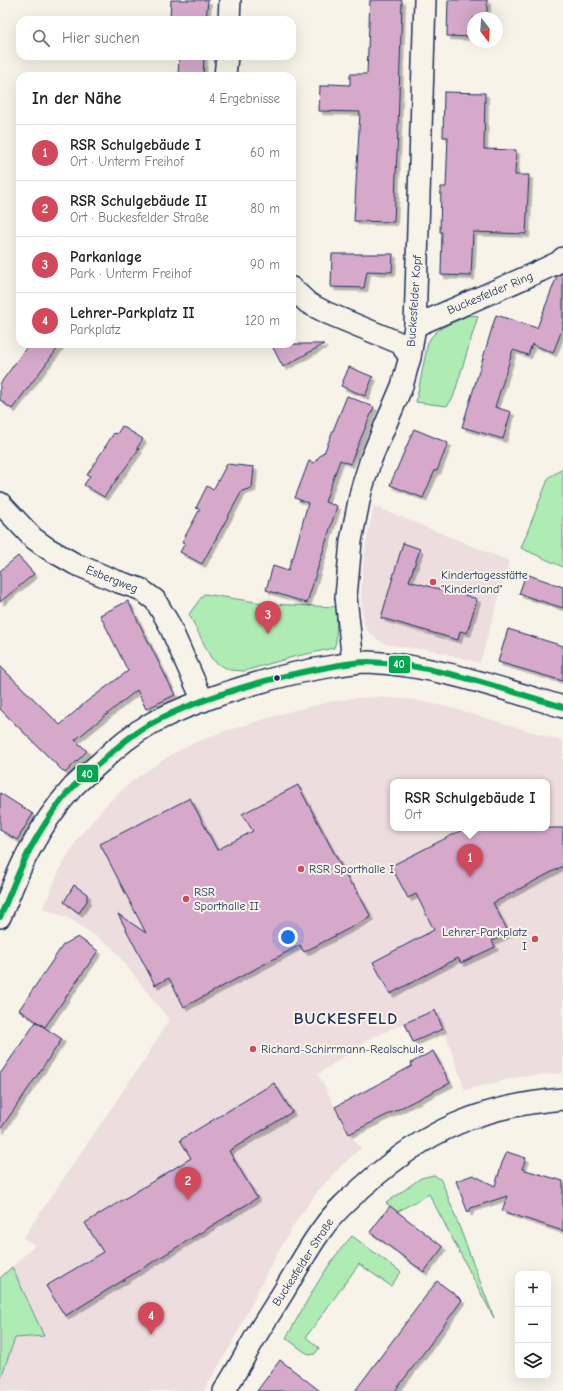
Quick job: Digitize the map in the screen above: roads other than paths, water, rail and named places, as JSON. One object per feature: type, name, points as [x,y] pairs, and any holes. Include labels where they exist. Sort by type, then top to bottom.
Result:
[{"type":"street","points":[[229,16],[230,0]]},
{"type":"street","name":"Buckesfelder Kopf","points":[[353,663],[346,597],[351,541],[361,491],[371,459],[402,386],[410,340],[425,0]]},
{"type":"street","points":[[225,72],[226,60]]},
{"type":"street","name":"Buckesfelder Ring","points":[[410,340],[559,262],[563,258]]},
{"type":"street","points":[[296,292],[308,303],[327,313],[410,340]]},
{"type":"street","name":"Esbergweg","points":[[0,503],[33,538],[47,548],[75,564],[140,589],[155,600],[168,622],[203,701]]},
{"type":"street","points":[[0,917],[29,850],[45,823],[74,786],[111,752],[138,732],[182,708],[276,678],[314,669],[367,662],[438,671],[468,678],[563,707]]},
{"type":"street","name":"Buckesfelder Straße","points":[[224,1391],[323,1227],[338,1210],[371,1179],[404,1153],[446,1128],[486,1113],[517,1105],[563,1099]]},
{"type":"place","name":"Kindertagesstätte \"Kinderland\"","points":[[433,582]]},
{"type":"place","name":"Parkanlage","points":[[268,634]]},
{"type":"place","name":"RSR Sporthalle I","points":[[301,869]]},
{"type":"place","name":"RSR Schulgebäude I","points":[[470,877]]},
{"type":"place","name":"RSR Sporthalle II","points":[[186,899]]},
{"type":"place","name":"Lehrer-Parkplatz I","points":[[535,939]]},
{"type":"place","name":"Richard-Schirrmann-Realschule","points":[[253,1049]]},
{"type":"place","name":"RSR Schulgebäude II","points":[[188,1200]]},
{"type":"place","name":"Lehrer-Parkplatz II","points":[[151,1335]]},
{"type":"district","name":"BUCKESFELD","points":[[346,1018]]}]
